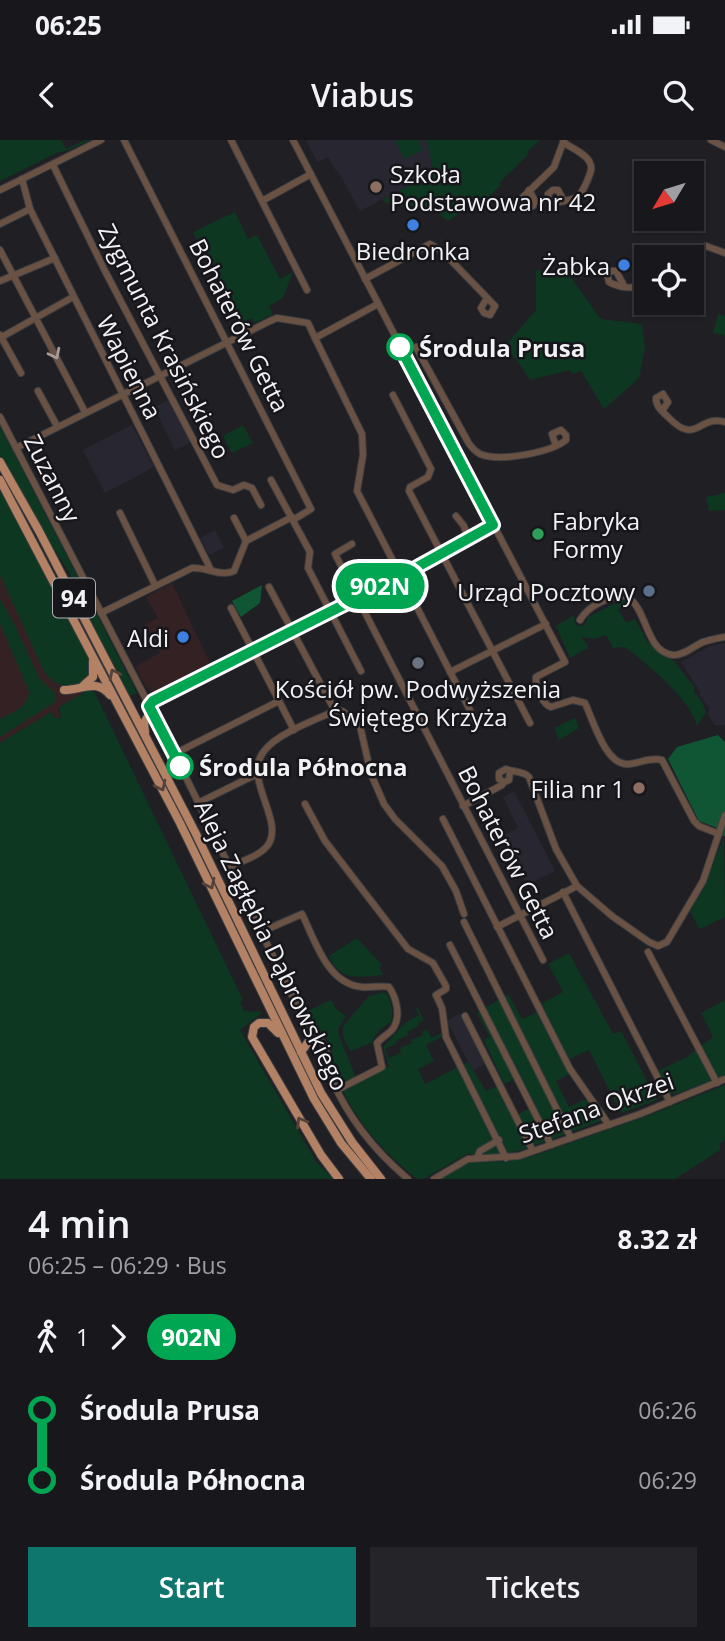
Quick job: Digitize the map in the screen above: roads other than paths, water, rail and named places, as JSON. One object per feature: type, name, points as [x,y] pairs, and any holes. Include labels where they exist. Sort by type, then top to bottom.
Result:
[{"type":"main road","name":"Aleja Zagłębia Dąbrowskiego","points":[[0,462],[34,521],[195,832],[301,1052],[341,1125],[382,1179]]},
{"type":"main road","name":"Aleja Zagłębia Dąbrowskiego","points":[[0,480],[180,823],[327,1122],[371,1179]]},
{"type":"main road","points":[[84,685],[93,677],[93,655]]},
{"type":"main road","points":[[64,690],[84,685],[99,686],[116,699]]},
{"type":"main road","points":[[133,711],[150,709]]},
{"type":"main road","points":[[145,735],[145,723],[150,709]]},
{"type":"main road","points":[[285,1041],[268,1023],[259,1023],[252,1032],[253,1040],[321,1155],[339,1179]]},
{"type":"main road","points":[[301,1052],[317,1035]]},
{"type":"street","points":[[0,190],[101,140]]},
{"type":"street","name":"Bohaterów Getta","points":[[124,140],[311,509],[293,519]]},
{"type":"street","points":[[231,140],[307,290]]},
{"type":"street","points":[[293,140],[565,662],[536,677],[548,708],[573,700],[585,703],[612,758],[620,764],[662,760],[694,821],[699,826],[719,834]]},
{"type":"street","points":[[711,140],[725,147]]},
{"type":"street","points":[[548,197],[554,204],[564,201],[582,195],[592,169],[589,159],[564,141],[554,167],[529,190],[521,203],[528,208],[533,206],[535,201],[548,197],[551,191],[557,190],[564,201]]},
{"type":"street","name":"Zygmunta Krasińskiego","points":[[53,165],[217,485],[233,490],[244,485],[251,488],[261,505]]},
{"type":"street","points":[[262,201],[311,174]]},
{"type":"street","name":"Wapienna","points":[[22,179],[30,209],[211,570]]},
{"type":"street","points":[[529,190],[535,201]]},
{"type":"street","points":[[0,224],[30,209]]},
{"type":"street","points":[[365,279],[430,244],[442,251],[487,298]]},
{"type":"street","points":[[704,247],[725,253]]},
{"type":"street","points":[[0,250],[85,412]]},
{"type":"street","points":[[0,281],[16,277],[55,258]]},
{"type":"street","points":[[624,286],[634,288]]},
{"type":"street","points":[[21,373],[1,336],[73,297]]},
{"type":"street","points":[[316,338],[378,304]]},
{"type":"street","points":[[16,448],[277,318],[308,323],[362,435],[363,455],[357,491],[476,722]]},
{"type":"street","points":[[416,347],[474,450],[482,455],[530,455],[556,446]]},
{"type":"street","points":[[38,391],[57,426]]},
{"type":"street","points":[[393,395],[431,469],[428,477],[410,487],[409,491],[530,723]]},
{"type":"street","points":[[662,411],[679,429],[691,430],[717,419],[725,422]]},
{"type":"street","name":"Zuzanny","points":[[0,417],[174,754],[303,1018],[317,1035],[327,1056],[331,1078],[337,1090],[352,1117],[372,1143],[408,1179]]},
{"type":"street","points":[[271,480],[310,552],[308,568],[361,671]]},
{"type":"street","points":[[120,513],[155,585]]},
{"type":"street","points":[[456,516],[464,526],[468,538]]},
{"type":"street","points":[[234,518],[246,541]]},
{"type":"street","points":[[101,613],[192,568],[224,574],[234,571],[246,541],[293,519]]},
{"type":"street","points":[[150,709],[153,701],[401,576],[493,525]]},
{"type":"street","name":"Bohaterów Getta","points":[[352,544],[335,554],[543,960]]},
{"type":"street","points":[[269,586],[335,711]]},
{"type":"street","points":[[580,620],[585,612],[605,601],[626,596],[636,603],[654,643],[674,656],[704,642],[725,637]]},
{"type":"street","points":[[231,608],[294,730]]},
{"type":"street","points":[[450,672],[546,624]]},
{"type":"street","points":[[174,754],[279,701]]},
{"type":"street","points":[[230,867],[262,850],[270,839],[270,819],[257,774],[264,750],[294,730],[335,711],[342,711],[352,717],[360,726],[365,757],[384,804],[395,819],[442,866],[456,891],[464,918],[571,1138]]},
{"type":"street","points":[[463,806],[502,785],[504,782],[499,779],[499,773],[503,769],[523,772],[529,777],[556,849],[577,886],[586,897],[611,916],[658,946],[667,942],[697,892],[725,815]]},
{"type":"street","points":[[198,803],[257,774]]},
{"type":"street","points":[[305,804],[326,841],[408,949],[436,967],[446,986],[446,989],[436,995],[442,1008],[450,1046],[506,1158]]},
{"type":"street","points":[[443,819],[570,1069],[609,1125]]},
{"type":"street","points":[[497,927],[577,886]]},
{"type":"street","points":[[563,892],[670,1102]]},
{"type":"street","points":[[261,932],[302,914],[335,975],[361,987],[389,986],[393,992],[397,1010],[396,1022],[393,1029],[377,1043],[382,1067],[337,1090]]},
{"type":"street","points":[[450,945],[551,1145]]},
{"type":"street","points":[[648,951],[717,1083]]},
{"type":"street","points":[[465,1016],[533,1152]]},
{"type":"street","name":"Stefana Okrzei","points":[[434,1179],[468,1159],[506,1158],[533,1152],[725,1079]]},
{"type":"street","name":"Stefana Okrzei","points":[[477,1158],[480,1151],[499,1140]]},
{"type":"place","name":"Szkoła Podstawowa nr 42","points":[[376,187]]},
{"type":"place","name":"Biedronka","points":[[413,225]]},
{"type":"place","name":"Żabka","points":[[624,265]]},
{"type":"place","name":"Środula Prusa","points":[[400,347]]},
{"type":"place","name":"Fabryka Formy","points":[[538,534]]},
{"type":"place","name":"Urząd Pocztowy","points":[[649,591]]},
{"type":"place","name":"Aldi","points":[[183,637]]},
{"type":"place","name":"Kościół pw. Podwyższenia Świętego Krzyża","points":[[418,663]]},
{"type":"place","name":"Środula Północna","points":[[180,766]]},
{"type":"place","name":"Filia nr 1","points":[[639,788]]}]
